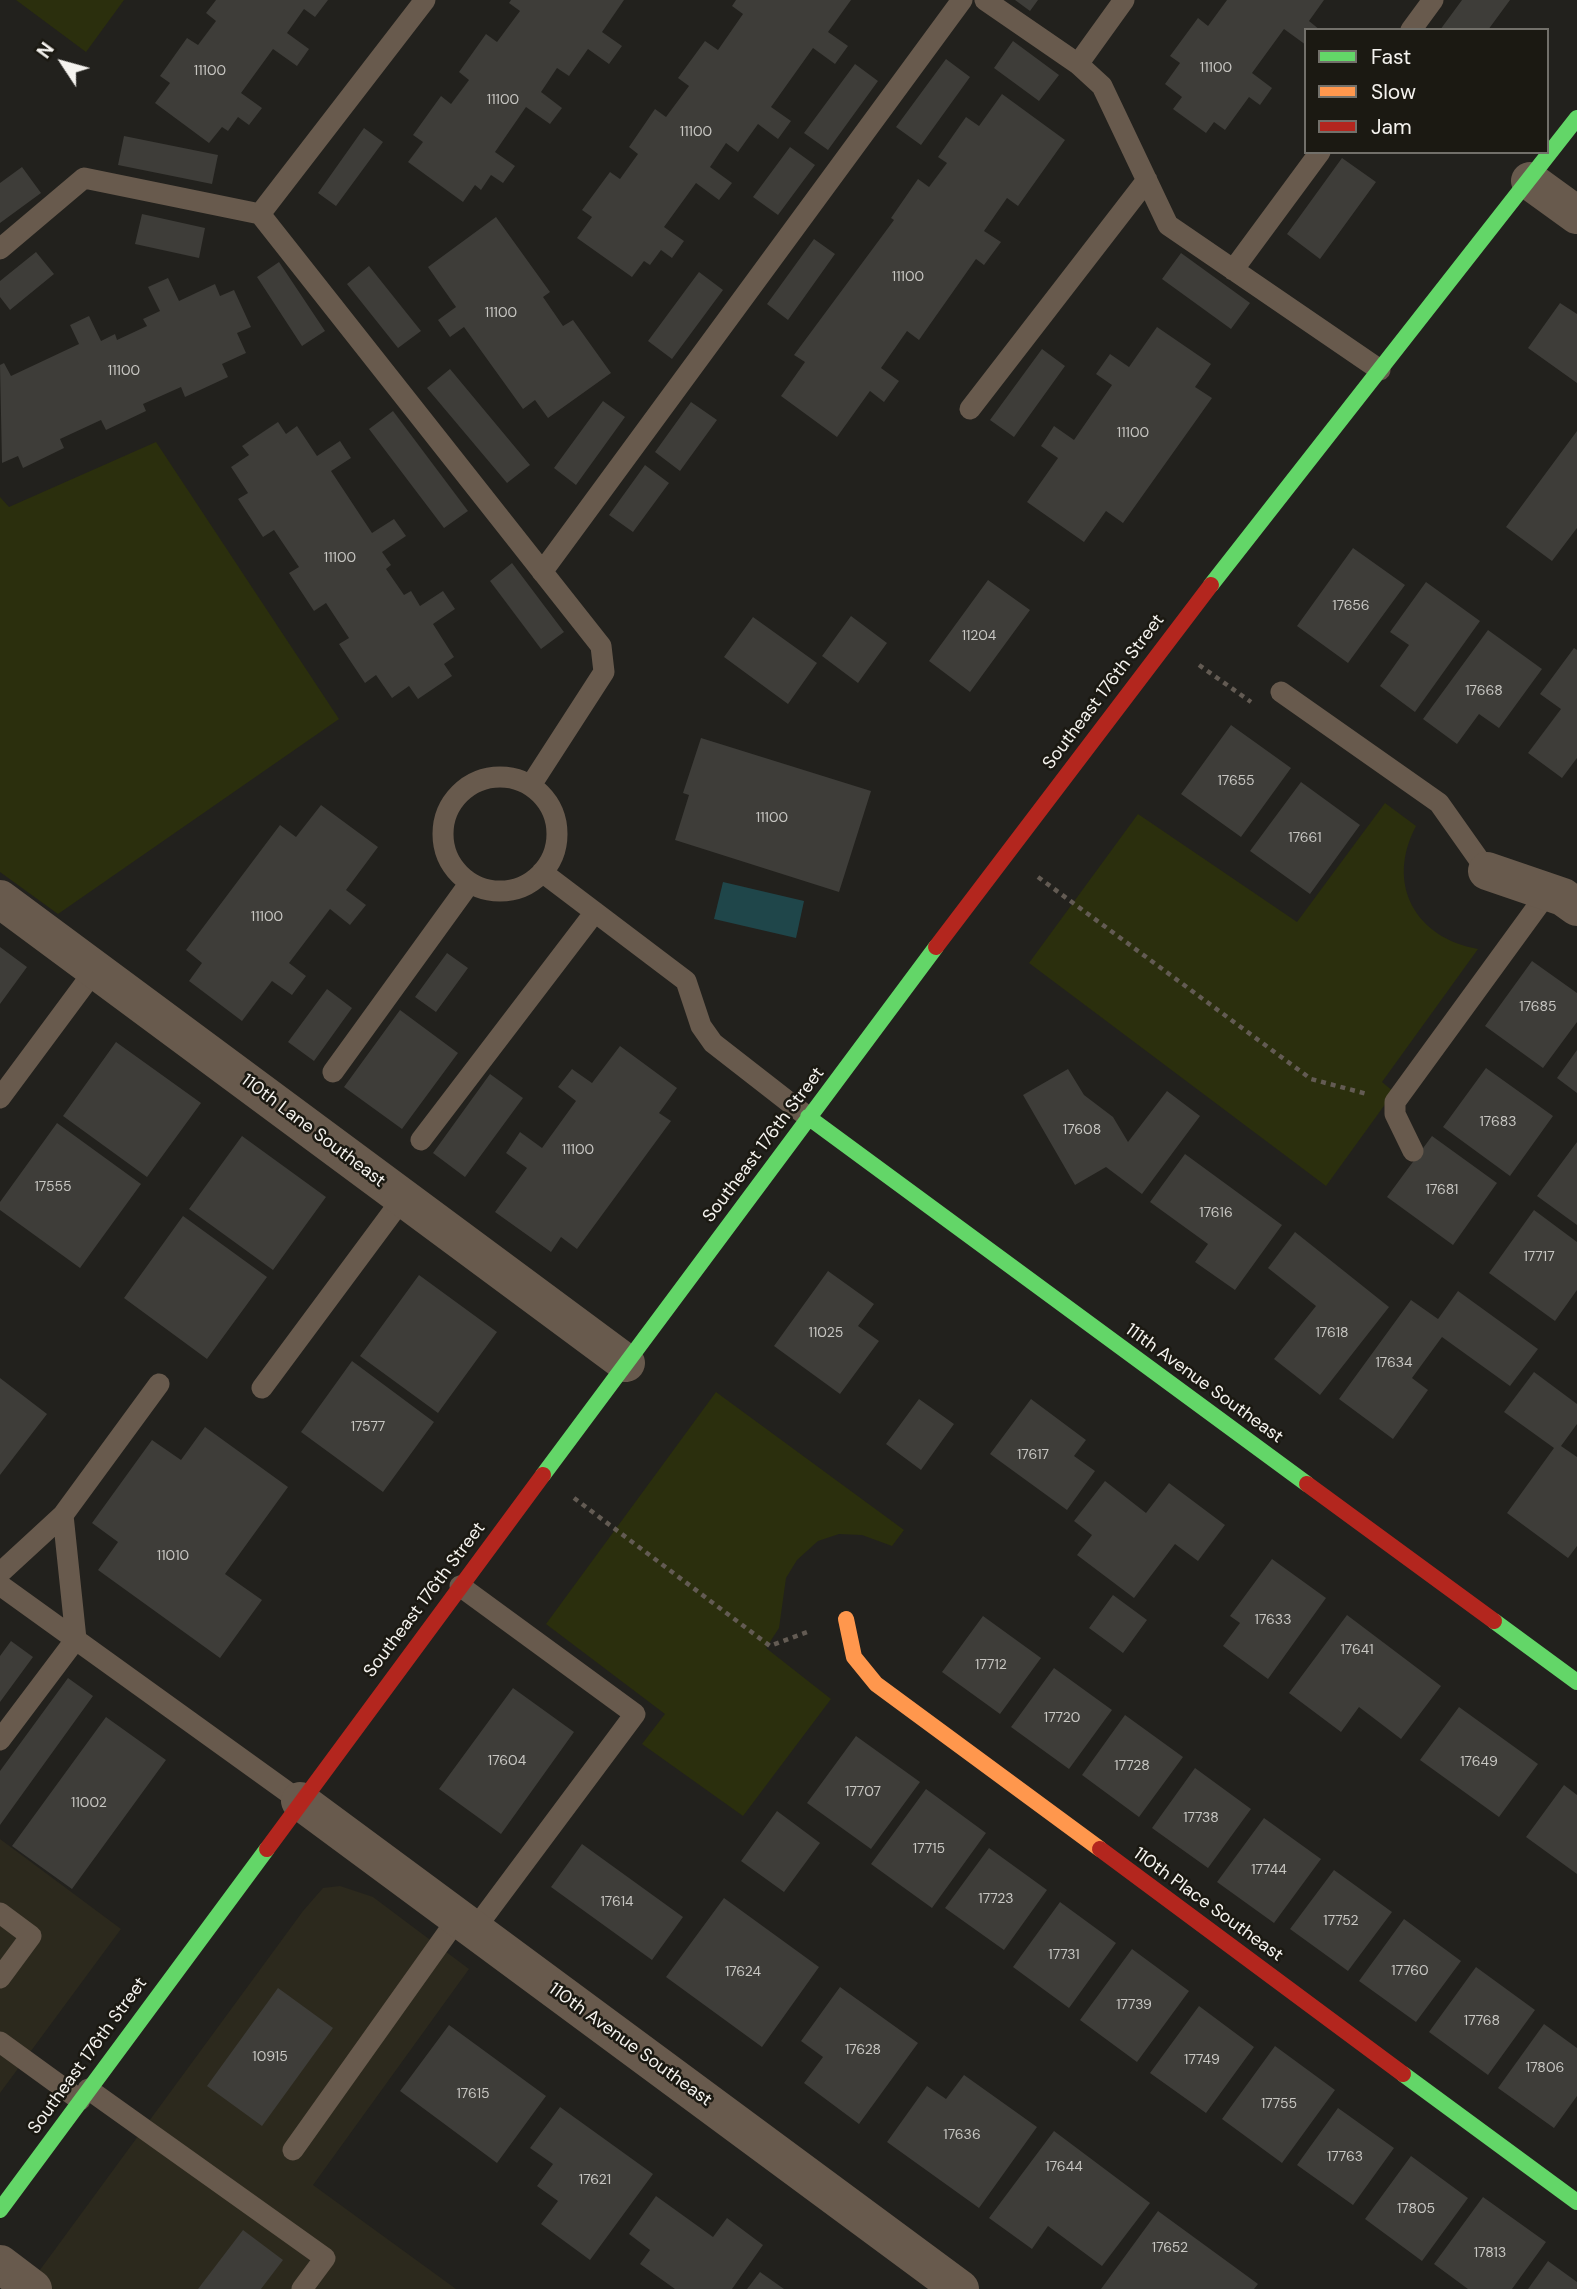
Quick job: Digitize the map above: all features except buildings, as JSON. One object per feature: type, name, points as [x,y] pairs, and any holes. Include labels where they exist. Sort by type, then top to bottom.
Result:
[{"type":"main road","name":"Southeast 176th Street","points":[[0,2210],[300,1801],[1007,853],[1167,642],[1577,118]]},
{"type":"main road","name":"111th Avenue Southeast","points":[[808,1117],[1577,1682]]},
{"type":"main road","name":"110th Place Southeast","points":[[846,1619],[854,1657],[876,1684],[1577,2202]]},
{"type":"street","points":[[1530,181],[1577,215]]},
{"type":"street","points":[[1487,871],[1563,900]]},
{"type":"street","name":"110th Lane Southeast","points":[[0,899],[626,1363]]},
{"type":"street","name":"110th Avenue Southeast","points":[[300,1801],[960,2289]]},
{"type":"street","points":[[0,2264],[33,2289]]},
{"type":"lane","points":[[260,214],[425,0]]},
{"type":"lane","points":[[542,572],[962,0]]},
{"type":"lane","points":[[985,0],[1078,64],[1102,86],[1168,225],[1380,370]]},
{"type":"lane","points":[[1078,64],[1124,0]]},
{"type":"lane","points":[[1412,28],[1433,0]]},
{"type":"lane","points":[[1233,270],[1319,154]]},
{"type":"lane","points":[[0,249],[85,178],[260,214],[601,646],[604,671],[531,785]]},
{"type":"lane","points":[[970,409],[1147,180]]},
{"type":"lane","points":[[1281,692],[1439,803],[1487,871]]},
{"type":"lane","points":[[510,777],[531,785],[548,801],[557,822],[557,844],[549,866],[542,872],[533,882],[513,891],[490,891],[469,884],[452,868],[443,847],[443,824],[451,803],[466,787],[487,778],[510,777]]},
{"type":"lane","points":[[542,872],[686,981],[701,1026],[713,1043],[808,1117]]},
{"type":"lane","points":[[333,1072],[469,884]]},
{"type":"lane","points":[[1413,1151],[1395,1114],[1395,1102],[1563,900]]},
{"type":"lane","points":[[421,1140],[595,912]]},
{"type":"lane","points":[[0,1098],[95,970]]},
{"type":"lane","points":[[262,1388],[403,1198]]},
{"type":"lane","points":[[0,1573],[63,1515],[159,1384]]},
{"type":"lane","points":[[0,1740],[76,1639],[63,1515]]},
{"type":"lane","points":[[0,1585],[300,1801]]},
{"type":"lane","points":[[293,2150],[466,1924],[635,1714],[460,1586]]},
{"type":"lane","points":[[0,1913],[31,1936],[0,1978]]},
{"type":"lane","points":[[0,2042],[84,2094],[325,2258],[302,2289]]},
{"type":"path","points":[[1167,642],[1265,712],[1281,692]]},
{"type":"path","points":[[1007,853],[1311,1079],[1395,1102]]},
{"type":"path","points":[[543,1474],[770,1646],[846,1619]]},
{"type":"shaded area","points":[[0,1839],[121,1929],[0,2093]]},
{"type":"shaded area","points":[[340,1886],[373,1897],[469,1969],[313,2185],[456,2289],[26,2289],[303,1911],[323,1888]]},
{"type":"green space","points":[[16,0],[124,0],[86,52]]},
{"type":"green space","points":[[156,442],[339,719],[58,914],[0,872],[0,497],[9,507]]},
{"type":"green space","points":[[1385,803],[1416,826],[1407,848],[1404,869],[1412,906],[1423,921],[1438,933],[1456,943],[1478,949],[1382,1082],[1394,1092],[1326,1186],[1029,963],[1138,814],[1297,922]]},
{"type":"green space","points":[[716,1392],[904,1530],[892,1546],[862,1535],[839,1534],[818,1541],[797,1560],[786,1578],[779,1628],[766,1648],[831,1699],[743,1816],[642,1744],[665,1714],[546,1624]]},
{"type":"water","points":[[723,882],[804,901],[796,938],[714,919]]},
{"type":"traffic: fast","points":[[1549,154],[1577,118]]},
{"type":"traffic: fast","points":[[1211,585],[1549,154]]},
{"type":"traffic: fast","points":[[543,1475],[936,947]]},
{"type":"traffic: fast","points":[[808,1117],[1307,1484]]},
{"type":"traffic: fast","points":[[1494,1621],[1577,1682]]},
{"type":"traffic: fast","points":[[0,2210],[267,1849]]},
{"type":"traffic: fast","points":[[1403,2074],[1577,2202]]},
{"type":"traffic: slow","points":[[846,1619],[854,1657],[876,1684],[1100,1849]]},
{"type":"traffic: jam","points":[[936,947],[1211,585]]},
{"type":"traffic: jam","points":[[267,1849],[543,1475]]},
{"type":"traffic: jam","points":[[1307,1484],[1494,1621]]},
{"type":"traffic: jam","points":[[1100,1849],[1403,2074]]}]
